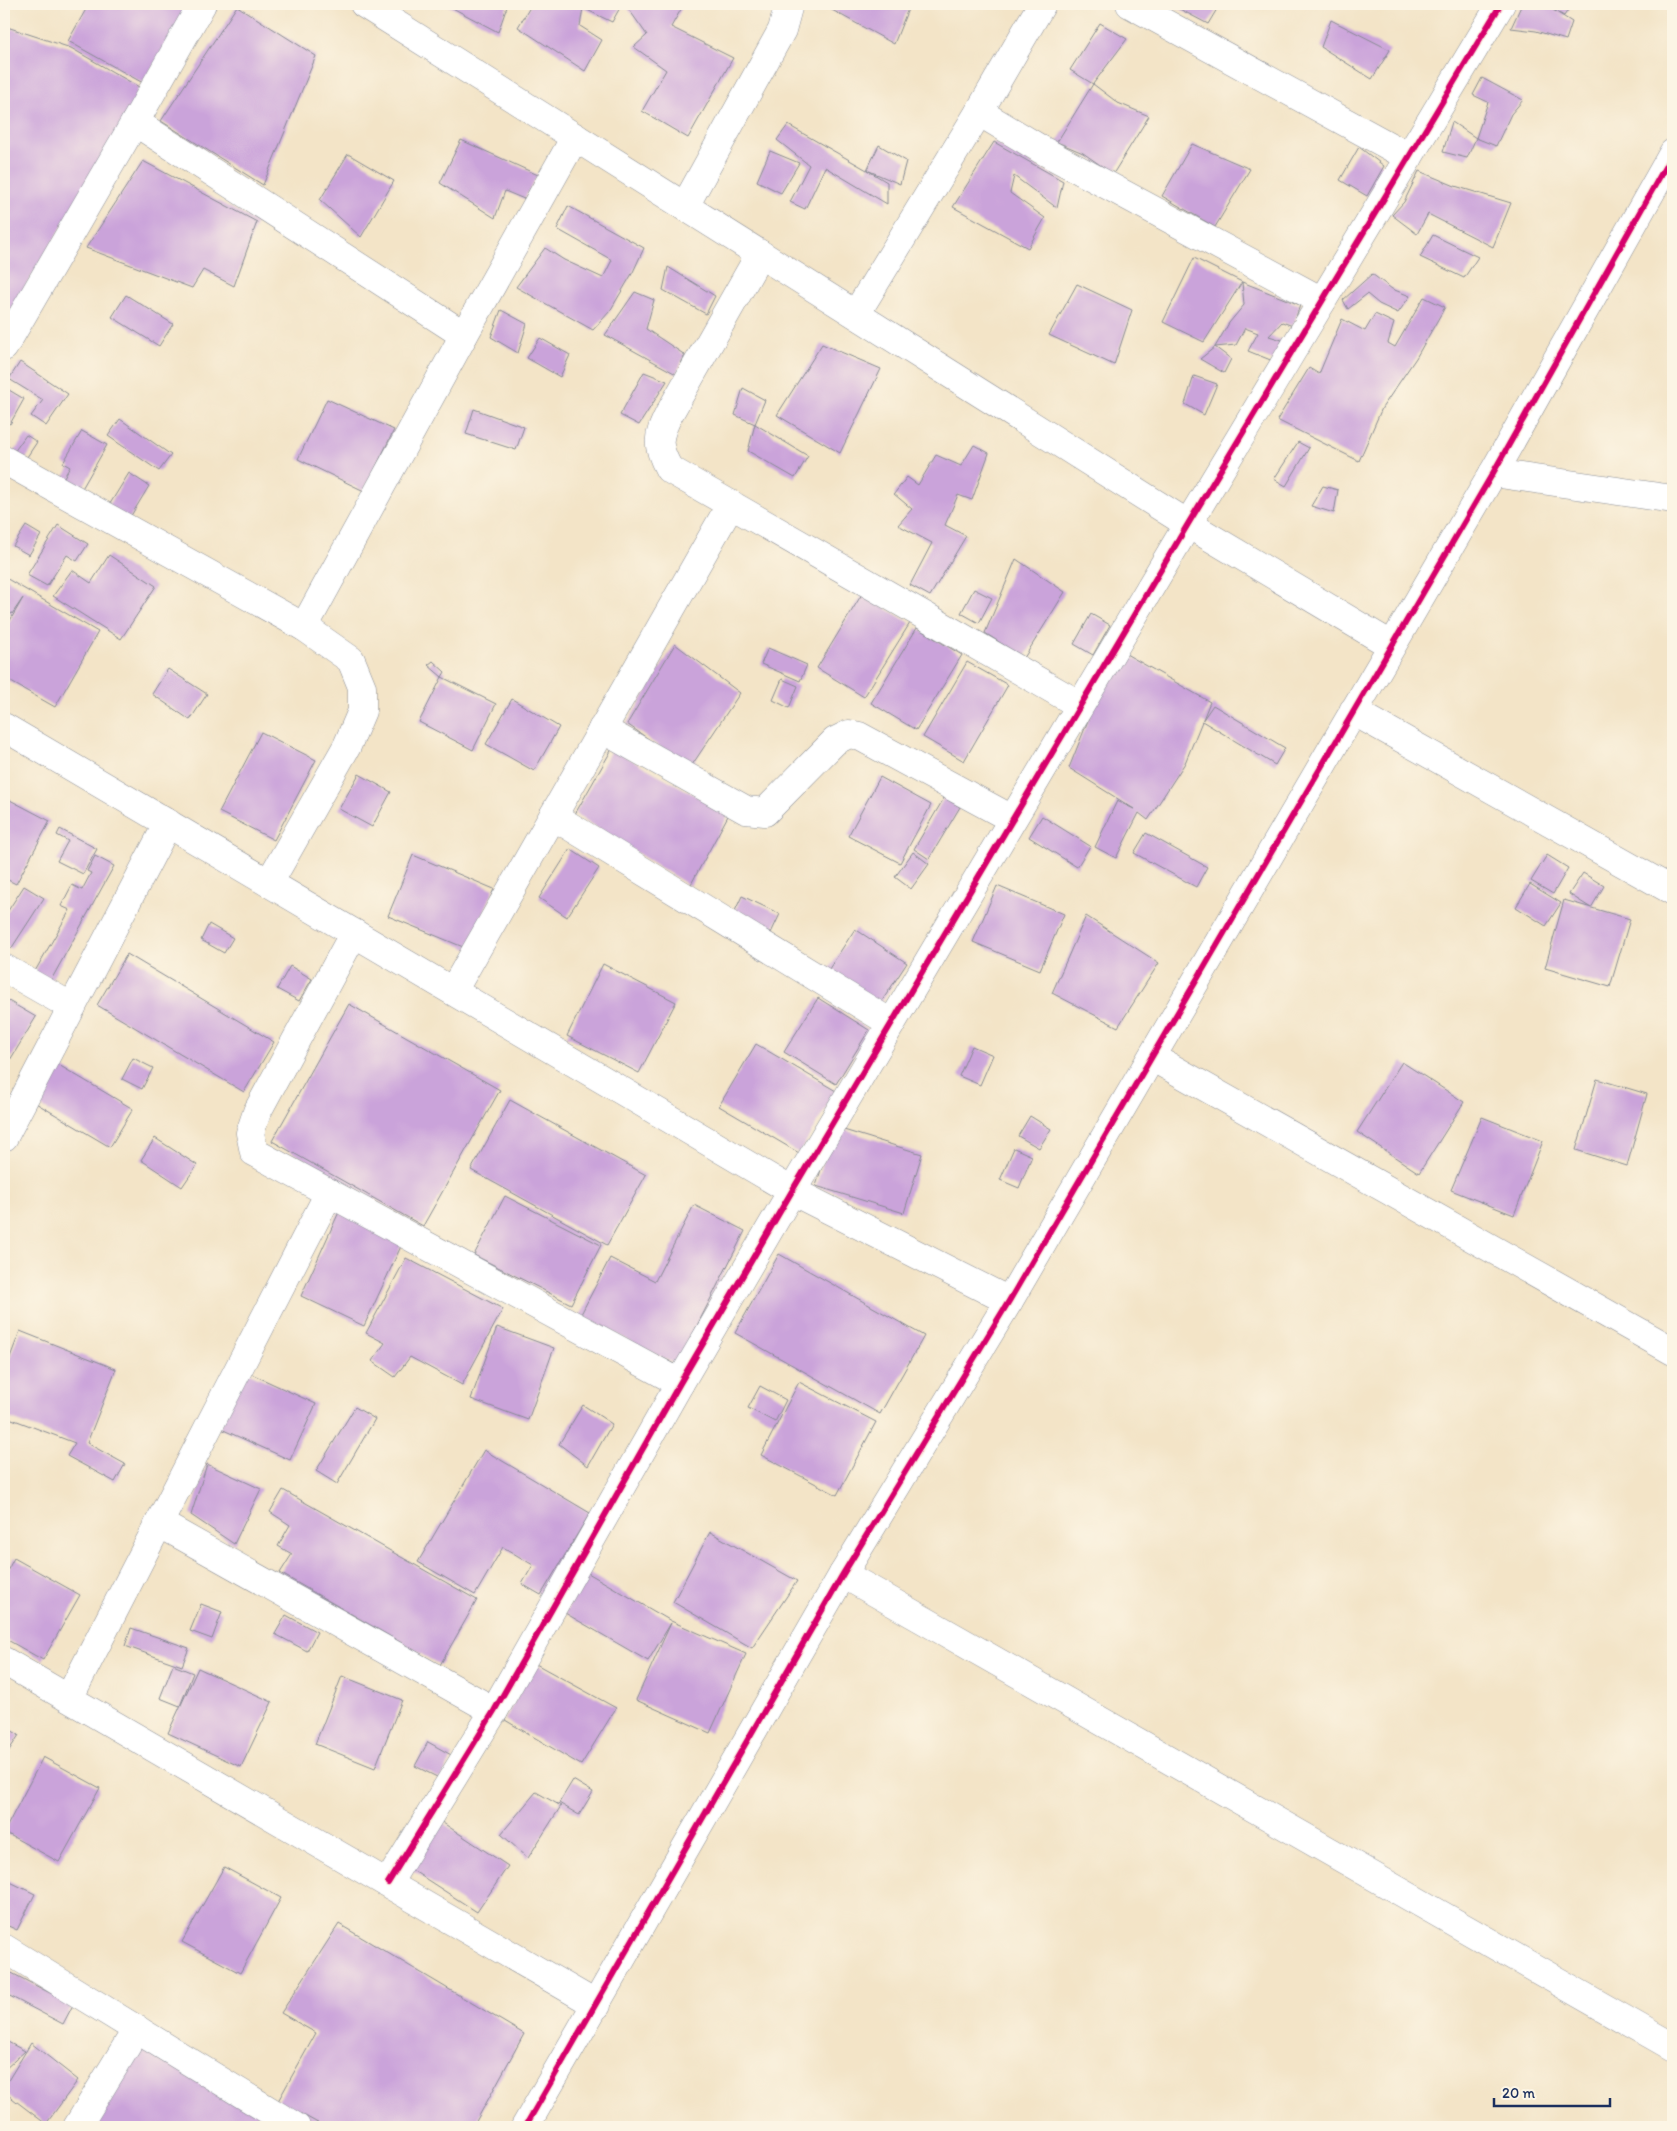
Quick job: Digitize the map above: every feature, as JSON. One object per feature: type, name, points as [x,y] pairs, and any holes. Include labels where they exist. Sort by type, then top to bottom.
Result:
[{"type":"street","points":[[4,346],[202,4]]},
{"type":"street","points":[[364,4],[1188,524],[1391,645]]},
{"type":"street","points":[[685,206],[782,30],[789,4]]},
{"type":"street","points":[[856,314],[979,112],[1042,4]]},
{"type":"street","points":[[1130,4],[1409,157]]},
{"type":"street","points":[[388,1883],[494,1711],[680,1383],[891,1023],[1409,157],[1493,6]]},
{"type":"street","points":[[979,112],[1042,150],[1322,301]]},
{"type":"street","points":[[135,122],[464,334]]},
{"type":"street","points":[[304,628],[464,334],[575,137]]},
{"type":"street","points":[[525,2127],[597,2005],[843,1574],[1009,1301],[1493,473],[1673,153]]},
{"type":"street","points":[[760,254],[669,414],[659,435],[660,451],[670,469],[1080,705]]},
{"type":"street","points":[[4,460],[304,628],[351,660],[362,687],[362,711],[347,746],[269,883]]},
{"type":"street","points":[[1493,473],[1673,499]]},
{"type":"street","points":[[452,991],[731,504]]},
{"type":"street","points":[[1353,711],[1673,891]]},
{"type":"street","points":[[4,726],[792,1191],[1009,1301]]},
{"type":"street","points":[[602,729],[746,810],[765,812],[835,741],[849,734],[859,736],[1012,819]]},
{"type":"street","points":[[553,816],[891,1023]]},
{"type":"street","points":[[4,1137],[168,824]]},
{"type":"street","points":[[354,933],[257,1112],[250,1133],[254,1152],[680,1383]]},
{"type":"street","points":[[4,968],[72,1007]]},
{"type":"street","points":[[1152,1058],[1673,1351]]},
{"type":"street","points":[[69,1698],[330,1193]]},
{"type":"street","points":[[159,1523],[494,1711]]},
{"type":"street","points":[[843,1574],[1673,2047]]},
{"type":"street","points":[[4,1660],[597,2005]]},
{"type":"street","points":[[4,1948],[137,2029],[283,2124]]},
{"type":"street","points":[[76,2127],[137,2029]]},
{"type":"building","points":[[89,4],[194,4],[143,83],[68,41]]},
{"type":"building","points":[[445,4],[508,4],[498,32]]},
{"type":"building","points":[[532,4],[622,4],[612,22],[583,8],[580,26],[602,40],[585,71],[518,27]]},
{"type":"building","points":[[625,4],[684,4],[671,27],[733,58],[688,138],[642,111],[666,70],[634,47],[647,35]]},
{"type":"building","points":[[821,4],[910,4],[894,44]]},
{"type":"building","points":[[1170,4],[1220,4],[1208,24]]},
{"type":"building","points":[[1522,4],[1572,4],[1564,16],[1550,8],[1572,22],[1566,40],[1536,31],[1511,28]]},
{"type":"building","points":[[237,6],[316,56],[263,185],[161,121]]},
{"type":"building","points":[[1331,20],[1390,50],[1372,79],[1321,47]]},
{"type":"building","points":[[1100,23],[1127,39],[1093,84],[1070,70]]},
{"type":"building","points":[[4,26],[71,48],[139,87],[133,110],[4,322]]},
{"type":"building","points":[[1482,78],[1523,100],[1511,114],[1496,146],[1476,138],[1488,102],[1473,95]]},
{"type":"building","points":[[1093,84],[1118,103],[1149,116],[1113,174],[1083,153],[1057,142]]},
{"type":"building","points":[[1452,122],[1476,138],[1467,158],[1443,152]]},
{"type":"building","points":[[788,125],[887,182],[887,204],[825,167],[805,209],[790,202],[809,165],[777,140]]},
{"type":"building","points":[[461,140],[538,175],[524,199],[505,191],[495,218],[440,183]]},
{"type":"building","points":[[994,142],[1063,181],[1057,208],[1014,176],[1010,193],[1045,218],[1028,248],[953,207]]},
{"type":"building","points":[[1192,144],[1250,169],[1215,227],[1162,196]]},
{"type":"building","points":[[879,145],[906,161],[900,184],[867,170]]},
{"type":"building","points":[[1359,147],[1384,166],[1367,196],[1340,180]]},
{"type":"building","points":[[770,151],[799,163],[781,193],[757,181]]},
{"type":"building","points":[[348,154],[394,181],[361,237],[320,200]]},
{"type":"building","points":[[143,161],[257,222],[234,286],[203,270],[192,288],[86,248]]},
{"type":"building","points":[[1419,171],[1455,186],[1511,203],[1493,247],[1428,214],[1417,234],[1392,215],[1404,202]]},
{"type":"building","points":[[568,206],[644,248],[633,272],[610,311],[593,330],[516,287],[545,248],[564,260],[603,278],[612,260],[557,229]]},
{"type":"building","points":[[1433,235],[1478,257],[1464,278],[1420,257]]},
{"type":"building","points":[[1194,258],[1242,282],[1204,342],[1163,322]]},
{"type":"building","points":[[668,267],[715,296],[706,314],[663,290]]},
{"type":"building","points":[[1372,274],[1392,289],[1410,296],[1398,313],[1379,304],[1367,294],[1348,309],[1343,300]]},
{"type":"building","points":[[1242,282],[1300,305],[1293,326],[1282,322],[1269,336],[1282,340],[1273,361],[1248,351],[1258,333],[1245,328],[1236,345],[1215,347],[1229,323],[1244,305]]},
{"type":"building","points":[[1077,284],[1132,310],[1114,365],[1049,335]]},
{"type":"building","points":[[635,292],[654,300],[646,329],[685,355],[676,374],[605,335]]},
{"type":"building","points":[[126,295],[173,324],[159,346],[112,317]]},
{"type":"building","points":[[1424,297],[1445,307],[1416,358],[1382,408],[1359,461],[1277,420],[1309,368],[1319,374],[1342,319],[1365,331],[1375,314],[1394,323],[1388,343],[1395,347]]},
{"type":"building","points":[[501,310],[527,324],[518,353],[491,337]]},
{"type":"building","points":[[540,338],[570,355],[560,377],[527,358]]},
{"type":"building","points":[[822,344],[881,369],[840,453],[777,415]]},
{"type":"building","points":[[1215,347],[1231,359],[1224,373],[1200,359]]},
{"type":"building","points":[[20,362],[68,394],[46,426],[31,416],[43,400],[9,379]]},
{"type":"building","points":[[644,372],[667,381],[639,425],[620,415]]},
{"type":"building","points":[[1194,376],[1217,384],[1204,415],[1185,404]]},
{"type":"building","points":[[4,387],[24,399],[10,424],[4,420]]},
{"type":"building","points":[[743,388],[765,400],[755,424],[735,415]]},
{"type":"building","points":[[327,399],[394,430],[364,491],[298,459]]},
{"type":"building","points":[[474,409],[524,427],[516,450],[466,434]]},
{"type":"building","points":[[120,419],[171,455],[159,471],[108,436]]},
{"type":"building","points":[[755,424],[808,456],[795,478],[748,451]]},
{"type":"building","points":[[82,431],[107,445],[80,492],[61,482],[70,467],[63,463]]},
{"type":"building","points":[[26,435],[37,442],[25,460],[14,452]]},
{"type":"building","points":[[1298,442],[1309,448],[1286,486],[1274,479]]},
{"type":"building","points":[[974,445],[989,453],[972,500],[958,495],[945,525],[966,536],[930,596],[910,585],[932,543],[898,525],[912,509],[894,494],[907,477],[918,485],[936,455],[961,466]]},
{"type":"building","points":[[129,473],[149,486],[129,519],[108,507]]},
{"type":"building","points":[[1323,486],[1338,490],[1334,513],[1311,506]]},
{"type":"building","points":[[58,525],[88,544],[77,561],[67,555],[47,586],[27,575]]},
{"type":"building","points":[[26,526],[41,535],[29,555],[13,546]]},
{"type":"building","points":[[109,555],[156,586],[121,639],[53,596],[72,570],[91,583]]},
{"type":"building","points":[[1016,559],[1065,592],[1024,658],[985,633]]},
{"type":"building","points":[[4,577],[98,632],[55,707],[4,678],[4,631],[23,598],[12,614],[4,609]]},
{"type":"building","points":[[974,589],[992,598],[979,623],[961,613]]},
{"type":"building","points":[[862,594],[910,623],[864,697],[817,668]]},
{"type":"building","points":[[1091,614],[1110,625],[1093,655],[1074,644]]},
{"type":"building","points":[[917,628],[962,655],[916,730],[871,703]]},
{"type":"building","points":[[675,644],[740,693],[690,768],[627,724]]},
{"type":"building","points":[[768,648],[807,665],[800,681],[761,664]]},
{"type":"building","points":[[1126,654],[1210,702],[1185,763],[1148,820],[1139,813],[1116,858],[1095,847],[1117,801],[1134,809],[1069,768],[1093,708]]},
{"type":"building","points":[[433,661],[445,672],[442,677],[428,665]]},
{"type":"building","points":[[967,662],[1008,685],[964,761],[923,737]]},
{"type":"building","points":[[168,669],[207,694],[190,720],[152,694]]},
{"type":"building","points":[[442,677],[496,704],[473,750],[419,722]]},
{"type":"building","points":[[782,679],[798,686],[789,708],[773,700]]},
{"type":"building","points":[[512,699],[559,727],[534,771],[486,744]]},
{"type":"building","points":[[1213,705],[1285,748],[1275,765],[1202,721]]},
{"type":"building","points":[[261,732],[316,760],[274,840],[219,812]]},
{"type":"building","points":[[612,749],[729,814],[690,886],[575,814]]},
{"type":"building","points":[[359,774],[391,792],[372,827],[339,809]]},
{"type":"building","points":[[880,777],[931,805],[900,863],[848,836]]},
{"type":"building","points":[[944,798],[960,807],[929,859],[914,849]]},
{"type":"building","points":[[8,799],[50,821],[16,884],[4,878],[4,806]]},
{"type":"building","points":[[1042,816],[1090,846],[1077,867],[1029,837]]},
{"type":"building","points":[[60,829],[97,849],[83,874],[57,861],[68,841],[57,835]]},
{"type":"building","points":[[1146,833],[1207,867],[1196,887],[1134,853]]},
{"type":"building","points":[[570,849],[599,868],[567,917],[539,898]]},
{"type":"building","points":[[913,852],[929,864],[911,889],[895,877]]},
{"type":"building","points":[[413,855],[494,889],[468,949],[388,916]]},
{"type":"building","points":[[1547,855],[1568,868],[1553,894],[1531,881]]},
{"type":"building","points":[[95,856],[114,866],[50,982],[34,973],[70,910],[61,906],[72,885],[82,890],[91,873],[87,871]]},
{"type":"building","points":[[1583,873],[1604,886],[1591,908],[1569,894]]},
{"type":"building","points":[[1530,884],[1561,903],[1546,926],[1516,907]]},
{"type":"building","points":[[24,886],[44,898],[11,949],[4,944],[4,917]]},
{"type":"building","points":[[997,886],[1064,914],[1040,970],[973,942]]},
{"type":"building","points":[[742,896],[780,914],[771,933],[733,915]]},
{"type":"building","points":[[1564,900],[1630,919],[1610,987],[1545,968]]},
{"type":"building","points":[[1086,916],[1159,963],[1118,1027],[1052,993]]},
{"type":"building","points":[[209,924],[233,938],[224,953],[201,940]]},
{"type":"building","points":[[855,929],[907,963],[876,1010],[825,975]]},
{"type":"building","points":[[127,954],[274,1042],[244,1092],[97,1005]]},
{"type":"building","points":[[603,964],[676,1002],[639,1073],[567,1036]]},
{"type":"building","points":[[290,966],[312,979],[299,1001],[277,989]]},
{"type":"building","points":[[818,998],[869,1030],[836,1084],[784,1052]]},
{"type":"building","points":[[5,999],[36,1017],[4,1070],[4,1001]]},
{"type":"building","points":[[349,1004],[500,1090],[423,1226],[272,1141]]},
{"type":"building","points":[[756,1044],[836,1091],[799,1153],[719,1106]]},
{"type":"building","points":[[972,1046],[993,1055],[980,1085],[959,1076]]},
{"type":"building","points":[[133,1058],[153,1068],[142,1089],[122,1079]]},
{"type":"building","points":[[52,1061],[133,1109],[110,1147],[29,1099]]},
{"type":"building","points":[[1402,1062],[1464,1102],[1419,1173],[1357,1132]]},
{"type":"building","points":[[1597,1079],[1647,1094],[1627,1166],[1576,1150]]},
{"type":"building","points":[[510,1100],[646,1175],[607,1245],[471,1170]]},
{"type":"building","points":[[1030,1116],[1051,1129],[1039,1148],[1018,1136]]},
{"type":"building","points":[[1482,1117],[1543,1141],[1514,1215],[1451,1190]]},
{"type":"building","points":[[834,1127],[922,1154],[904,1213],[816,1186]]},
{"type":"building","points":[[155,1138],[197,1165],[182,1187],[141,1160]]},
{"type":"building","points":[[1014,1148],[1032,1156],[1019,1188],[1000,1180]]},
{"type":"building","points":[[505,1196],[601,1245],[571,1304],[474,1255]]},
{"type":"building","points":[[694,1205],[745,1231],[677,1365],[580,1316],[610,1258],[655,1281]]},
{"type":"building","points":[[339,1212],[403,1242],[364,1326],[301,1296]]},
{"type":"building","points":[[779,1254],[924,1336],[880,1414],[735,1333]]},
{"type":"building","points":[[406,1258],[503,1309],[462,1385],[410,1357],[395,1377],[372,1361],[385,1343],[366,1333]]},
{"type":"building","points":[[497,1327],[554,1348],[528,1420],[471,1399]]},
{"type":"building","points":[[20,1331],[116,1369],[87,1443],[125,1464],[115,1482],[67,1456],[75,1443],[4,1416],[4,1373]]},
{"type":"building","points":[[245,1371],[316,1404],[290,1460],[219,1428]]},
{"type":"building","points":[[799,1382],[876,1422],[837,1495],[761,1455]]},
{"type":"building","points":[[760,1386],[786,1400],[775,1422],[748,1408]]},
{"type":"building","points":[[583,1405],[612,1424],[588,1466],[559,1444]]},
{"type":"building","points":[[355,1407],[375,1419],[337,1484],[316,1471]]},
{"type":"building","points":[[484,1450],[590,1513],[541,1595],[522,1584],[533,1565],[503,1547],[475,1595],[418,1562]]},
{"type":"building","points":[[207,1464],[261,1489],[234,1544],[191,1515]]},
{"type":"building","points":[[283,1490],[477,1600],[440,1665],[280,1573],[292,1554],[278,1546],[290,1525],[270,1512]]},
{"type":"building","points":[[710,1532],[797,1581],[752,1648],[673,1602]]},
{"type":"building","points":[[14,1558],[80,1595],[43,1660],[4,1638],[4,1577]]},
{"type":"building","points":[[588,1573],[671,1621],[746,1654],[710,1733],[636,1700],[671,1623],[648,1661],[565,1613]]},
{"type":"building","points":[[201,1604],[222,1612],[212,1639],[190,1631]]},
{"type":"building","points":[[286,1615],[317,1632],[307,1651],[275,1634]]},
{"type":"building","points":[[131,1628],[189,1648],[182,1666],[125,1646]]},
{"type":"building","points":[[534,1663],[616,1708],[581,1765],[505,1720]]},
{"type":"building","points":[[173,1665],[193,1673],[180,1706],[160,1698]]},
{"type":"building","points":[[198,1668],[272,1702],[241,1767],[168,1733]]},
{"type":"building","points":[[342,1676],[402,1700],[375,1768],[315,1744]]},
{"type":"building","points":[[4,1726],[19,1735],[6,1755],[4,1754]]},
{"type":"building","points":[[428,1742],[453,1756],[441,1779],[415,1766]]},
{"type":"building","points":[[43,1757],[100,1788],[59,1862],[4,1832]]},
{"type":"building","points":[[573,1780],[593,1792],[579,1815],[559,1803]]},
{"type":"building","points":[[536,1792],[561,1806],[528,1858],[501,1834]]},
{"type":"building","points":[[440,1821],[508,1866],[477,1912],[409,1868]]},
{"type":"building","points":[[224,1867],[281,1898],[240,1973],[182,1942]]},
{"type":"building","points":[[4,1879],[35,1894],[17,1930],[4,1924]]},
{"type":"building","points":[[339,1924],[524,2034],[473,2127],[325,2127],[278,2101],[316,2033],[281,2013]]},
{"type":"building","points":[[4,1969],[73,2005],[63,2024],[4,1993]]},
{"type":"building","points":[[4,2040],[25,2051],[4,2070]]},
{"type":"building","points":[[31,2043],[78,2080],[46,2124],[4,2092],[4,2087]]},
{"type":"building","points":[[143,2043],[268,2119],[263,2127],[91,2127]]},
{"type":"cycle path","points":[[388,1883],[494,1711],[680,1383],[792,1191],[1188,524],[1501,4]]},
{"type":"cycle path","points":[[525,2127],[843,1574],[1009,1301],[1493,473],[1673,153]]}]
